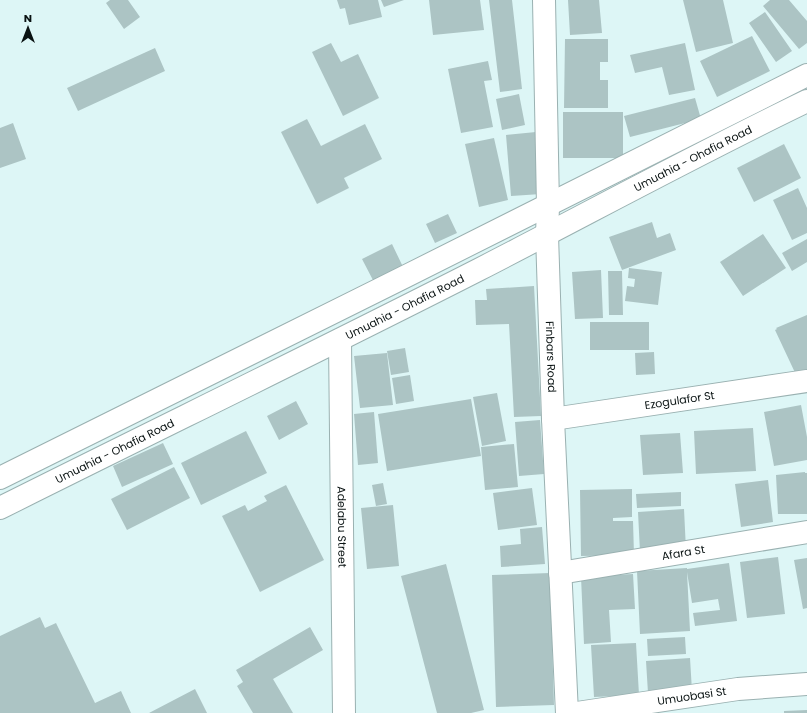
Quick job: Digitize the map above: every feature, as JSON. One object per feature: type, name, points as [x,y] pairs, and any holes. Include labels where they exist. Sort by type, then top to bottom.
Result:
[{"type":"street","name":"Finbars Road","points":[[544,0],[548,206],[547,235],[553,419],[567,713]]},
{"type":"street","name":"Umuahia - Ohafia Road","points":[[0,478],[548,206],[807,75]]},
{"type":"street","name":"Umuahia - Ohafia Road","points":[[0,508],[340,340],[547,235],[727,140],[807,101]]},
{"type":"street","name":"Adelabu Street","points":[[340,340],[344,713]]},
{"type":"street","name":"Ezogulafor St","points":[[553,419],[807,381]]},
{"type":"street","name":"Afara St","points":[[560,573],[807,532]]},
{"type":"street","name":"Umuobasi St","points":[[577,713],[738,688],[807,684]]},
{"type":"building","points":[[110,0],[128,0],[140,17],[124,29],[106,3]]},
{"type":"building","points":[[337,0],[378,0],[382,17],[349,25],[345,8],[340,9]]},
{"type":"building","points":[[381,0],[404,0],[384,7]]},
{"type":"building","points":[[429,0],[480,0],[484,30],[433,35]]},
{"type":"building","points":[[489,0],[512,0],[522,89],[500,92]]},
{"type":"building","points":[[568,0],[599,0],[602,33],[570,35]]},
{"type":"building","points":[[683,0],[723,0],[733,43],[696,52]]},
{"type":"building","points":[[770,0],[789,0],[807,21],[807,43],[799,49],[763,6]]},
{"type":"building","points":[[765,12],[792,51],[776,62],[749,23]]},
{"type":"building","points":[[752,36],[770,71],[717,97],[700,61]]},
{"type":"building","points":[[565,39],[608,39],[608,62],[600,62],[600,80],[608,80],[608,108],[564,108]]},
{"type":"building","points":[[331,43],[341,62],[358,54],[379,98],[343,116],[312,52]]},
{"type":"building","points":[[685,43],[695,90],[669,95],[662,67],[635,73],[630,55]]},
{"type":"building","points":[[155,48],[165,71],[78,111],[67,88]]},
{"type":"building","points":[[488,61],[492,80],[484,81],[493,127],[461,133],[448,69]]},
{"type":"building","points":[[519,94],[525,125],[502,130],[496,99]]},
{"type":"building","points":[[695,98],[701,119],[630,137],[624,116]]},
{"type":"building","points":[[563,112],[623,112],[623,158],[563,158]]},
{"type":"building","points":[[307,119],[321,146],[365,124],[382,159],[344,178],[349,188],[317,204],[281,132]]},
{"type":"building","points":[[13,123],[26,159],[0,168],[0,128]]},
{"type":"building","points":[[536,132],[541,194],[511,196],[506,135]]},
{"type":"building","points":[[494,138],[508,200],[479,207],[465,144]]},
{"type":"building","points":[[784,144],[801,178],[754,202],[737,168]]},
{"type":"building","points":[[798,188],[807,208],[807,233],[792,240],[773,200]]},
{"type":"building","points":[[448,214],[457,233],[435,243],[426,224]]},
{"type":"building","points":[[652,222],[657,238],[670,233],[676,250],[622,270],[609,237]]},
{"type":"building","points":[[763,234],[786,268],[743,296],[720,262]]},
{"type":"building","points":[[807,239],[807,262],[792,271],[782,253]]},
{"type":"building","points":[[392,244],[404,269],[375,284],[362,259]]},
{"type":"building","points":[[629,268],[662,272],[658,305],[625,301],[627,286],[634,287],[635,279],[628,278]]},
{"type":"building","points":[[601,270],[603,318],[575,319],[572,272]]},
{"type":"building","points":[[608,271],[622,271],[623,315],[609,315]]},
{"type":"building","points":[[534,286],[541,416],[514,417],[509,324],[476,325],[475,300],[487,300],[486,289]]},
{"type":"building","points":[[807,315],[807,379],[798,379],[775,330],[777,329],[776,328]]},
{"type":"building","points":[[590,322],[649,322],[649,350],[590,350]]},
{"type":"building","points":[[405,348],[409,372],[391,375],[387,351]]},
{"type":"building","points":[[654,352],[655,374],[636,375],[635,353]]},
{"type":"building","points":[[387,353],[393,405],[360,408],[354,356]]},
{"type":"building","points":[[410,375],[414,401],[396,404],[392,378]]},
{"type":"building","points":[[497,393],[506,441],[482,446],[473,397]]},
{"type":"building","points":[[471,399],[481,456],[387,471],[378,414]]},
{"type":"building","points":[[296,401],[308,424],[279,440],[267,416]]},
{"type":"building","points":[[801,405],[807,437],[807,460],[774,466],[764,412]]},
{"type":"building","points":[[374,412],[378,463],[358,465],[354,414]]},
{"type":"building","points":[[540,420],[544,474],[519,476],[515,422]]},
{"type":"building","points":[[753,428],[756,471],[696,474],[694,431]]},
{"type":"building","points":[[246,431],[267,473],[201,505],[181,463]]},
{"type":"building","points":[[680,433],[683,473],[643,475],[640,435]]},
{"type":"building","points":[[163,443],[173,464],[122,487],[113,466]]},
{"type":"building","points":[[514,444],[518,487],[485,490],[481,447]]},
{"type":"building","points":[[174,467],[190,498],[127,530],[111,499]]},
{"type":"building","points":[[807,473],[807,514],[778,514],[776,475]]},
{"type":"building","points":[[768,480],[773,522],[741,527],[735,484]]},
{"type":"building","points":[[383,483],[387,504],[376,506],[372,485]]},
{"type":"building","points":[[286,485],[324,560],[260,592],[222,516],[245,505],[248,511],[267,501],[264,496]]},
{"type":"building","points":[[532,488],[537,525],[498,530],[493,493]]},
{"type":"building","points":[[632,489],[632,517],[613,518],[613,521],[633,521],[634,555],[581,556],[580,490]]},
{"type":"building","points":[[681,492],[681,506],[637,508],[636,494]]},
{"type":"building","points":[[393,505],[399,566],[367,569],[361,508]]},
{"type":"building","points":[[684,509],[686,550],[640,552],[638,512]]},
{"type":"building","points":[[542,527],[545,564],[501,567],[500,546],[521,544],[520,529]]},
{"type":"building","points":[[778,557],[785,614],[747,618],[740,562]]},
{"type":"building","points":[[807,558],[807,608],[803,609],[794,560]]},
{"type":"building","points":[[729,563],[737,621],[695,626],[693,613],[720,610],[718,599],[692,603],[687,572],[690,631],[640,634],[637,571],[687,569]]},
{"type":"building","points":[[446,564],[484,710],[471,713],[437,713],[401,576]]},
{"type":"building","points":[[550,573],[554,705],[496,707],[492,575]]},
{"type":"building","points":[[633,574],[635,609],[609,610],[611,642],[584,644],[581,577]]},
{"type":"building","points":[[40,617],[45,628],[56,623],[95,703],[121,691],[131,713],[0,713],[0,636]]},
{"type":"building","points":[[310,627],[323,650],[273,679],[293,713],[253,713],[237,686],[243,682],[236,670]]},
{"type":"building","points":[[685,637],[686,654],[648,656],[647,639]]},
{"type":"building","points":[[636,643],[639,695],[594,697],[591,645]]},
{"type":"building","points":[[690,658],[692,691],[648,693],[646,661]]},
{"type":"building","points":[[195,689],[207,713],[149,713]]},
{"type":"building","points":[[807,710],[807,713],[784,713],[784,711]]}]
